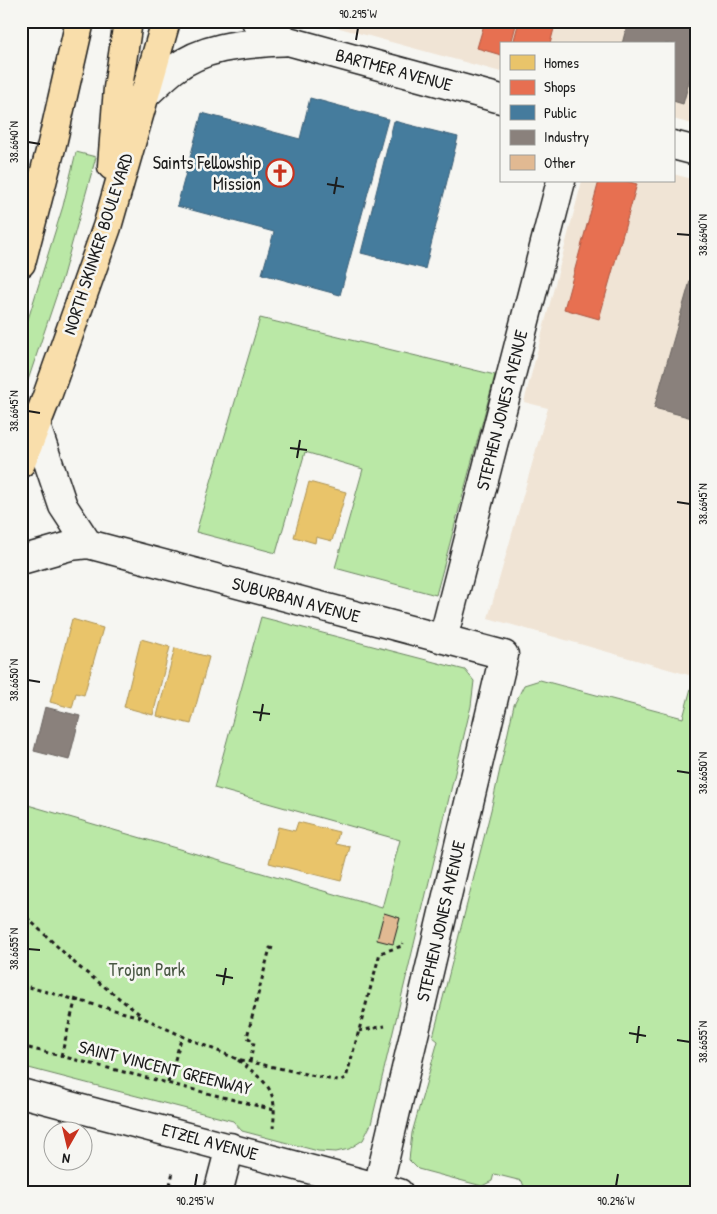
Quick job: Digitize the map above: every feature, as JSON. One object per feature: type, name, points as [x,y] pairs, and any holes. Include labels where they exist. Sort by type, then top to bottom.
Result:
[{"type":"main road","points":[[21,263],[52,144],[80,21]]},
{"type":"main road","points":[[107,227],[118,88],[128,21]]},
{"type":"main road","name":"NORTH SKINKER BOULEVARD","points":[[21,463],[107,227],[166,21]]},
{"type":"street","name":"BARTMER AVENUE","points":[[256,21],[288,41],[500,99]]},
{"type":"street","name":"BARTMER AVENUE","points":[[144,96],[174,69],[195,57],[224,47],[288,41]]},
{"type":"street","points":[[674,145],[696,151]]},
{"type":"street","name":"STEPHEN JONES AVENUE","points":[[444,639],[561,182]]},
{"type":"street","points":[[36,426],[63,506],[88,544]]},
{"type":"street","name":"SUBURBAN AVENUE","points":[[21,560],[60,548],[88,544],[504,655]]},
{"type":"street","name":"STEPHEN JONES AVENUE","points":[[388,1190],[504,655]]},
{"type":"street","name":"ETZEL AVENUE","points":[[21,1093],[388,1190]]},
{"type":"street","points":[[218,1193],[230,1147]]},
{"type":"path","points":[[21,912],[79,967],[144,1018]]},
{"type":"path","points":[[21,985],[76,998],[144,1018],[237,1059],[338,1081],[346,1078],[380,953],[402,946],[404,937]]},
{"type":"path","points":[[250,1062],[254,1042],[247,1037],[270,948],[274,949]]},
{"type":"path","points":[[61,1056],[76,998]]},
{"type":"path","points":[[168,1083],[182,1036]]},
{"type":"path","name":"SAINT VINCENT GREENWAY","points":[[21,1046],[274,1110]]},
{"type":"path","points":[[237,1059],[270,1089],[274,1098],[273,1129]]},
{"type":"path","points":[[168,1193],[173,1172]]},
{"type":"shaded area","points":[[314,21],[696,21],[696,125],[674,119],[674,42],[500,42],[500,72]]},
{"type":"shaded area","points":[[674,174],[696,180],[696,677],[488,618],[548,408],[524,402],[582,182],[674,182]]},
{"type":"green space","points":[[76,152],[96,157],[62,279],[21,401],[21,342],[63,206]]},
{"type":"green space","points":[[260,318],[495,375],[436,595],[335,568],[363,469],[305,452],[276,553],[196,532]]},
{"type":"green space","name":"Trojan Park","points":[[261,617],[465,670],[474,681],[471,706],[371,1124],[363,1140],[349,1149],[336,1152],[318,1151],[242,1131],[233,1121],[21,1066],[21,803],[382,908],[400,840],[214,788]]},
{"type":"green space","points":[[694,677],[696,677],[696,1193],[526,1193],[522,1181],[494,1174],[492,1181],[482,1186],[418,1169],[409,1160],[412,1133],[438,1041],[433,1037],[491,810],[514,705],[524,685],[540,680],[683,718]]},
{"type":"building: Homes","points":[[309,482],[346,492],[332,541],[316,537],[315,543],[294,537]]},
{"type":"building: Homes","points":[[72,619],[103,628],[84,695],[76,693],[72,708],[50,702]]},
{"type":"building: Homes","points":[[141,639],[170,647],[153,715],[124,707]]},
{"type":"building: Homes","points":[[175,648],[209,657],[191,724],[157,716]]},
{"type":"building: Homes","points":[[298,822],[339,832],[336,844],[350,847],[341,881],[269,863],[278,827],[295,831]]},
{"type":"building: Shops","points":[[485,21],[517,21],[512,42],[500,42],[500,55],[477,48]]},
{"type":"building: Shops","points":[[519,21],[556,21],[551,42],[514,42]]},
{"type":"building: Shops","points":[[599,182],[630,182],[637,184],[599,319],[564,309]]},
{"type":"building: Public","name":"Saints Fellowship Mission","points":[[310,98],[388,119],[340,295],[262,274],[274,232],[177,206],[202,113],[300,139]]},
{"type":"building: Public","points":[[394,121],[458,137],[425,269],[361,253]]},
{"type":"building: Industry","points":[[628,21],[696,21],[696,57],[683,104],[674,101],[674,42],[623,42]]},
{"type":"building: Industry","points":[[696,260],[696,419],[654,408]]},
{"type":"building: Industry","points":[[45,707],[80,716],[69,760],[34,751]]},
{"type":"building: Other","points":[[384,913],[400,918],[393,944],[377,940]]},
{"type":"place","name":"Saints Fellowship Mission","points":[[280,173]]}]
